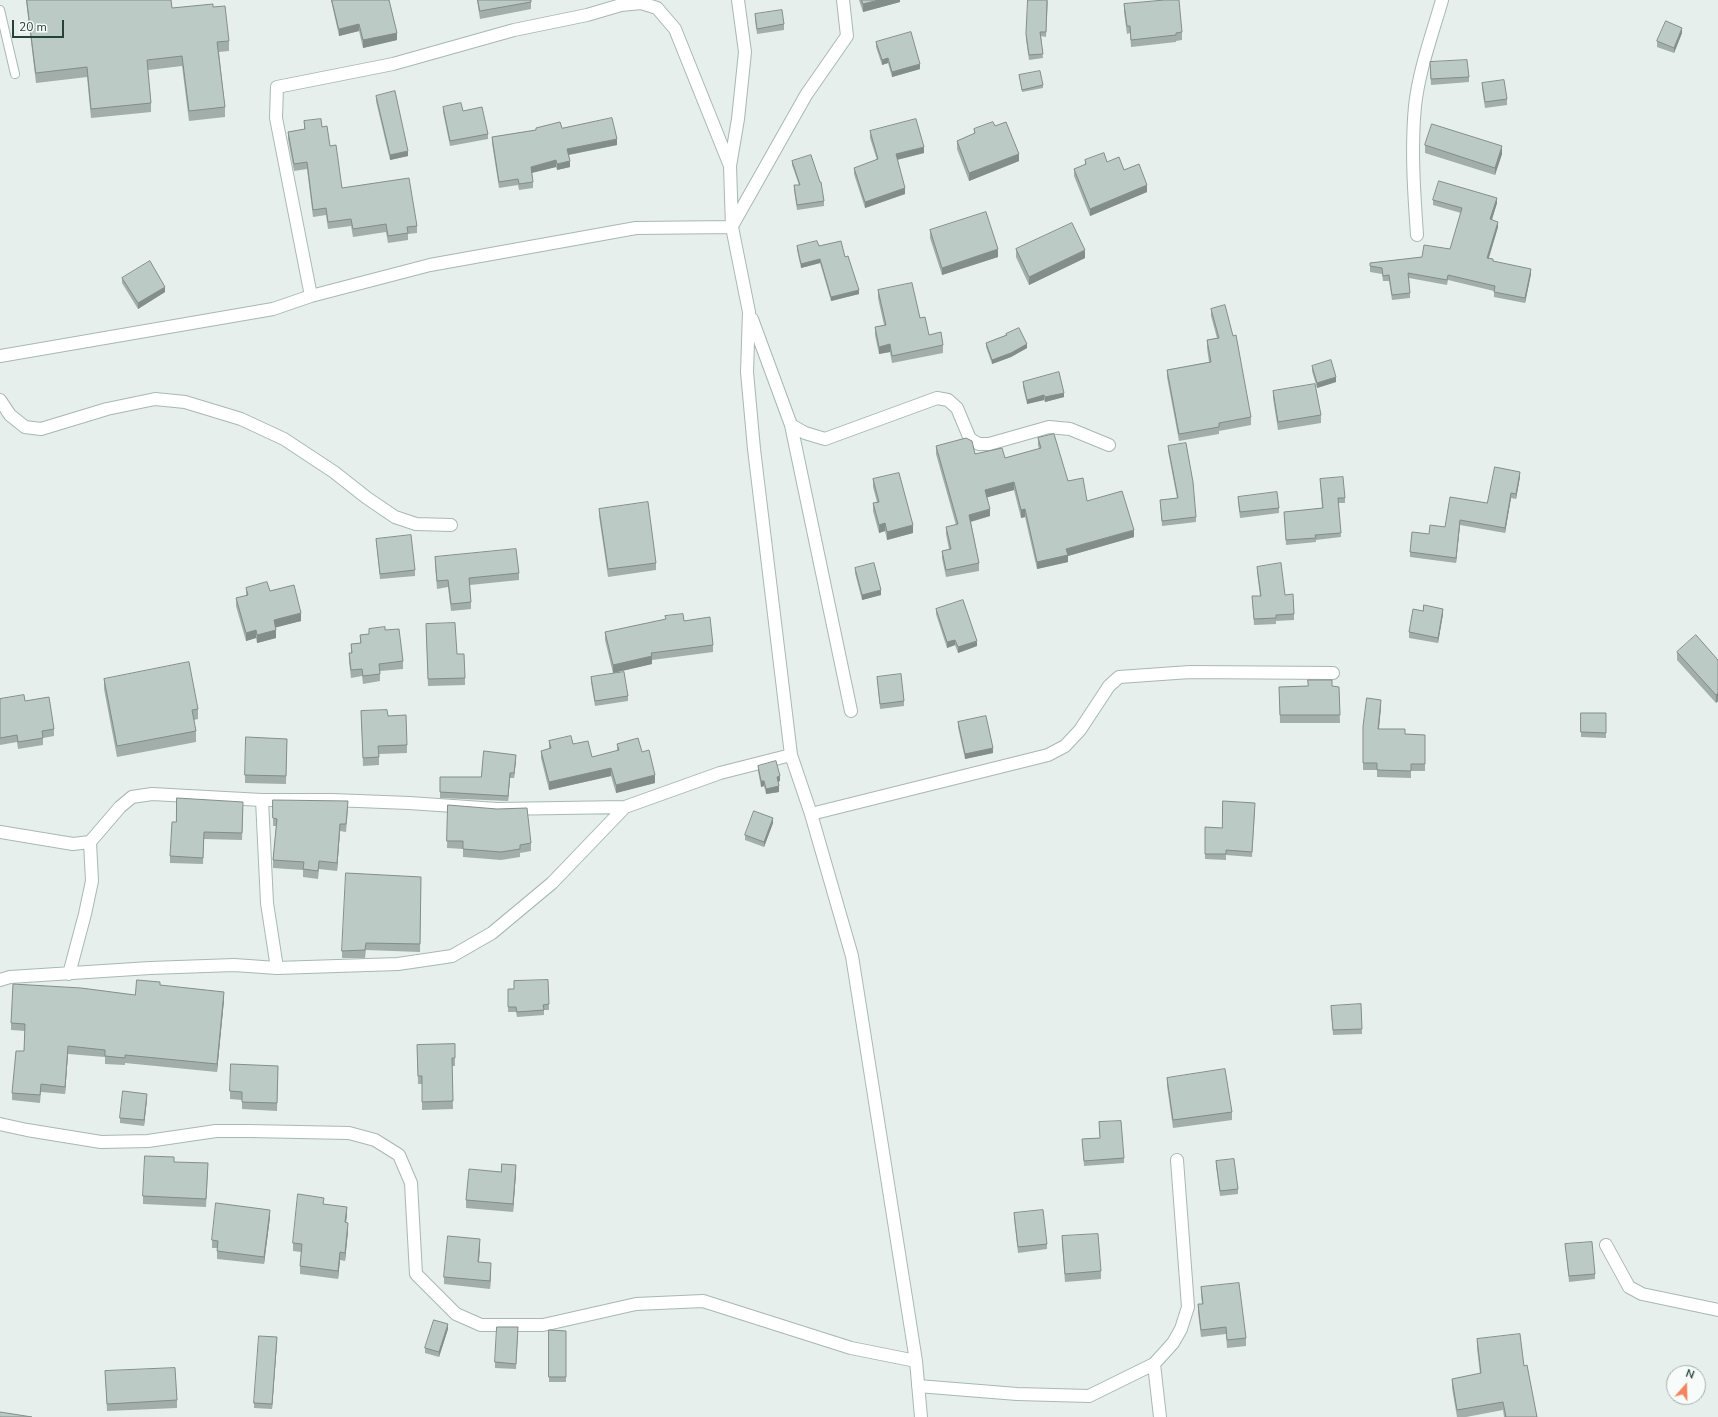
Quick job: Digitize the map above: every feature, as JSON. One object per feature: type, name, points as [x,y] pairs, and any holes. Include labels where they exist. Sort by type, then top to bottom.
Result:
[{"type":"street","points":[[738,0],[745,52],[738,119],[730,166],[732,227],[750,312],[791,425],[850,711]]},
{"type":"street","points":[[732,227],[806,95],[847,36],[844,0]]},
{"type":"street","points":[[1418,234],[1413,174],[1415,106],[1421,71],[1442,0]]},
{"type":"street","points":[[311,296],[276,118],[277,86],[393,64],[514,30],[587,15],[621,5],[641,3],[657,8],[675,29],[730,166]]},
{"type":"street","points":[[0,356],[273,309],[311,296],[430,265],[636,228],[732,227]]},
{"type":"street","points":[[750,312],[748,372],[754,448],[791,755],[811,814],[852,956],[916,1362],[921,1417]]},
{"type":"street","points":[[791,425],[805,433],[825,439],[937,398],[948,400],[957,408],[970,439],[979,444],[989,444],[1049,427],[1070,429],[1109,445]]},
{"type":"street","points":[[0,400],[10,415],[25,427],[41,429],[107,409],[155,399],[184,402],[241,419],[284,439],[334,472],[367,498],[395,516],[416,524],[451,525]]},
{"type":"street","points":[[811,814],[1048,755],[1065,746],[1080,730],[1109,686],[1119,677],[1190,672],[1333,673]]},
{"type":"street","points":[[0,832],[73,844],[90,842],[120,807],[132,797],[152,794],[262,800],[332,800],[410,803],[497,809],[625,807],[720,773],[791,755]]},
{"type":"street","points":[[262,800],[267,903],[277,968]]},
{"type":"street","points":[[0,980],[10,977],[150,968],[234,965],[277,968],[398,964],[452,956],[492,933],[552,882],[625,807]]},
{"type":"street","points":[[69,974],[92,881],[90,842]]},
{"type":"street","points":[[0,1124],[101,1142],[148,1141],[216,1131],[249,1130],[348,1133],[368,1138],[375,1140],[399,1155],[412,1183],[416,1274],[456,1314],[481,1325],[543,1325],[636,1304],[703,1301],[851,1348],[916,1362]]},
{"type":"street","points":[[918,1386],[1017,1394],[1089,1396],[1154,1364],[1173,1343],[1181,1329],[1188,1307],[1177,1160]]},
{"type":"street","points":[[1606,1245],[1629,1288],[1642,1294],[1718,1310]]},
{"type":"street","points":[[1154,1364],[1160,1417]]},
{"type":"lane","points":[[0,10],[15,74]]},
{"type":"building","points":[[27,0],[171,0],[172,8],[213,4],[213,7],[225,6],[229,41],[217,42],[225,107],[189,111],[182,56],[147,60],[151,103],[91,109],[87,67],[36,73]]},
{"type":"building","points":[[332,0],[389,0],[397,33],[363,40],[359,24],[339,29]]},
{"type":"building","points":[[478,0],[531,0],[531,2],[480,11]]},
{"type":"building","points":[[862,0],[879,0],[863,4]]},
{"type":"building","points":[[1028,0],[1047,0],[1046,32],[1040,32],[1043,54],[1029,55],[1026,34]]},
{"type":"building","points":[[1179,0],[1182,32],[1176,33],[1176,35],[1131,40],[1130,26],[1127,26],[1124,4]]},
{"type":"building","points":[[782,10],[784,24],[757,29],[755,14]]},
{"type":"building","points":[[1666,21],[1682,28],[1674,48],[1657,41]]},
{"type":"building","points":[[911,32],[920,64],[892,72],[888,58],[882,60],[876,42]]},
{"type":"building","points":[[1467,60],[1469,77],[1431,79],[1430,62]]},
{"type":"building","points":[[1040,71],[1043,85],[1022,90],[1019,75]]},
{"type":"building","points":[[1504,80],[1507,99],[1485,102],[1482,83]]},
{"type":"building","points":[[395,91],[408,151],[390,155],[376,96]]},
{"type":"building","points":[[461,103],[463,111],[482,107],[488,134],[450,141],[443,107]]},
{"type":"building","points":[[612,118],[617,139],[567,149],[570,161],[557,164],[556,160],[531,167],[533,182],[519,184],[518,179],[499,182],[492,137],[536,130],[536,128],[560,122],[562,128]]},
{"type":"building","points":[[321,119],[322,127],[327,126],[330,146],[336,145],[342,188],[409,178],[417,226],[407,227],[408,233],[388,236],[386,224],[353,229],[351,219],[328,222],[326,208],[313,210],[307,162],[294,164],[288,132],[305,129],[304,121]]},
{"type":"building","points":[[916,119],[924,147],[896,154],[905,188],[865,202],[854,168],[878,159],[870,131]]},
{"type":"building","points":[[993,122],[995,126],[1006,122],[1019,154],[969,173],[957,141],[975,133],[974,129]]},
{"type":"building","points":[[1432,124],[1502,146],[1495,168],[1425,145]]},
{"type":"building","points":[[1104,153],[1107,162],[1119,157],[1124,170],[1139,164],[1147,185],[1090,209],[1074,169],[1086,164],[1085,160]]},
{"type":"building","points":[[811,155],[821,182],[824,201],[797,205],[794,185],[800,185],[792,161]]},
{"type":"building","points":[[1439,181],[1497,198],[1490,219],[1498,222],[1487,258],[1493,259],[1493,261],[1531,269],[1525,298],[1494,292],[1495,286],[1448,275],[1447,280],[1408,273],[1410,293],[1392,295],[1389,275],[1383,276],[1382,268],[1370,266],[1370,263],[1422,257],[1424,245],[1450,249],[1462,208],[1433,200]]},
{"type":"building","points":[[986,212],[998,249],[942,268],[930,230]]},
{"type":"building","points":[[1072,223],[1085,250],[1029,277],[1016,249]]},
{"type":"building","points":[[817,241],[819,246],[841,241],[845,257],[848,256],[859,290],[831,297],[820,259],[801,264],[797,246]]},
{"type":"building","points":[[150,261],[165,287],[138,303],[122,278]]},
{"type":"building","points":[[912,283],[920,318],[925,317],[929,335],[941,332],[943,345],[892,356],[890,344],[879,347],[875,327],[886,325],[878,290]]},
{"type":"building","points":[[1225,305],[1233,336],[1236,335],[1251,417],[1219,423],[1219,427],[1179,434],[1167,370],[1211,362],[1207,340],[1219,338],[1211,309]]},
{"type":"building","points":[[1019,328],[1027,344],[1011,353],[992,360],[986,343],[1007,335],[1006,334]]},
{"type":"building","points":[[1331,360],[1336,377],[1317,383],[1312,366]]},
{"type":"building","points":[[1059,372],[1064,393],[1045,397],[1044,395],[1027,400],[1023,382]]},
{"type":"building","points":[[1315,384],[1321,415],[1278,422],[1273,391]]},
{"type":"building","points":[[1054,434],[1068,481],[1083,478],[1087,501],[1122,491],[1134,530],[1066,549],[1068,555],[1037,562],[1025,509],[1021,510],[1014,482],[985,490],[990,509],[969,515],[979,563],[946,570],[942,551],[951,549],[946,527],[958,524],[936,446],[966,438],[972,441],[975,454],[1002,448],[1005,458],[1041,448],[1038,438]]},
{"type":"building","points":[[1186,443],[1193,482],[1196,517],[1162,521],[1160,500],[1178,498],[1168,446]]},
{"type":"building","points":[[1495,467],[1520,472],[1516,494],[1511,493],[1505,528],[1460,520],[1456,558],[1410,552],[1412,532],[1429,534],[1430,525],[1445,527],[1450,497],[1487,503]]},
{"type":"building","points":[[899,473],[913,525],[887,532],[885,523],[879,525],[873,503],[879,502],[873,479]]},
{"type":"building","points":[[1343,477],[1345,498],[1338,498],[1341,533],[1315,535],[1316,538],[1286,540],[1284,512],[1323,508],[1320,479]]},
{"type":"building","points":[[1277,492],[1279,508],[1240,512],[1238,497]]},
{"type":"building","points":[[648,502],[656,563],[608,569],[599,509]]},
{"type":"building","points":[[411,535],[415,570],[380,574],[376,539]]},
{"type":"building","points":[[516,549],[519,573],[469,578],[471,602],[451,604],[448,580],[437,581],[435,557]]},
{"type":"building","points":[[874,563],[881,590],[862,595],[855,568]]},
{"type":"building","points":[[1281,563],[1285,595],[1293,594],[1294,614],[1276,615],[1276,618],[1254,619],[1252,596],[1261,596],[1257,567]]},
{"type":"building","points":[[267,582],[270,591],[294,585],[301,613],[274,620],[276,630],[257,635],[256,630],[246,633],[236,598],[248,595],[246,588]]},
{"type":"building","points":[[963,600],[977,641],[958,647],[955,640],[947,642],[936,609]]},
{"type":"building","points":[[1424,605],[1443,609],[1438,638],[1409,632],[1413,609],[1423,611]]},
{"type":"building","points":[[683,614],[684,621],[710,617],[713,645],[651,653],[652,656],[613,665],[605,632],[666,619],[665,616]]},
{"type":"building","points":[[455,623],[457,654],[464,654],[465,678],[428,679],[426,624]]},
{"type":"building","points":[[385,627],[385,630],[399,629],[403,661],[379,664],[380,674],[363,676],[362,669],[351,670],[349,653],[352,653],[351,644],[361,643],[360,635],[369,634],[369,629]]},
{"type":"building","points":[[1696,635],[1718,660],[1718,693],[1716,695],[1677,652]]},
{"type":"building","points":[[189,662],[198,709],[192,710],[196,731],[117,746],[104,679]]},
{"type":"building","points":[[624,672],[628,696],[595,701],[591,677]]},
{"type":"building","points":[[901,674],[904,701],[880,704],[877,677]]},
{"type":"building","points":[[1308,680],[1332,680],[1332,686],[1339,687],[1340,715],[1280,715],[1279,687],[1308,686]]},
{"type":"building","points":[[24,695],[25,701],[49,697],[54,729],[42,731],[43,738],[18,742],[17,735],[0,738],[0,699]]},
{"type":"building","points":[[1367,698],[1381,700],[1378,729],[1405,729],[1405,734],[1425,735],[1425,764],[1411,764],[1411,771],[1377,770],[1377,763],[1363,763],[1363,727]]},
{"type":"building","points":[[387,710],[388,716],[406,715],[407,745],[378,746],[379,757],[363,758],[361,711]]},
{"type":"building","points":[[1581,713],[1606,713],[1606,733],[1581,732]]},
{"type":"building","points":[[986,716],[993,748],[965,754],[958,722]]},
{"type":"building","points":[[571,736],[573,744],[588,741],[592,757],[619,750],[617,744],[638,738],[642,752],[649,750],[655,775],[616,785],[611,768],[549,782],[541,751],[551,748],[549,741]]},
{"type":"building","points":[[246,737],[287,739],[286,776],[245,775]]},
{"type":"building","points":[[484,751],[516,755],[514,773],[510,773],[508,796],[440,792],[440,777],[481,777]]},
{"type":"building","points":[[776,761],[780,776],[777,777],[779,786],[766,789],[764,781],[761,781],[758,766]]},
{"type":"building","points":[[177,798],[243,802],[242,833],[204,832],[203,858],[170,856],[172,822],[176,822]]},
{"type":"building","points":[[273,800],[348,801],[346,824],[340,824],[337,863],[319,861],[318,871],[303,869],[304,862],[273,860],[277,819],[273,818]]},
{"type":"building","points":[[1223,801],[1255,803],[1252,852],[1226,850],[1226,854],[1205,854],[1205,827],[1222,828]]},
{"type":"building","points":[[448,805],[497,809],[527,808],[531,843],[520,845],[520,849],[501,852],[463,849],[463,841],[447,841]]},
{"type":"building","points":[[754,811],[773,818],[764,842],[745,835]]},
{"type":"building","points":[[346,873],[421,877],[420,944],[366,943],[365,950],[342,951]]},
{"type":"building","points":[[137,980],[160,982],[160,985],[224,992],[217,1064],[125,1055],[125,1058],[105,1056],[105,1050],[68,1046],[65,1087],[41,1084],[40,1095],[12,1093],[16,1051],[24,1051],[25,1024],[11,1023],[13,984],[81,988],[135,995]]},
{"type":"building","points":[[548,980],[549,1004],[543,1005],[544,1010],[517,1012],[516,1007],[508,1007],[508,989],[514,989],[514,981]]},
{"type":"building","points":[[1361,1004],[1362,1029],[1333,1030],[1331,1006]]},
{"type":"building","points":[[455,1044],[455,1058],[452,1058],[453,1101],[422,1102],[422,1076],[418,1076],[417,1045]]},
{"type":"building","points":[[231,1064],[278,1066],[277,1103],[242,1102],[242,1092],[230,1091]]},
{"type":"building","points":[[1225,1069],[1232,1112],[1173,1120],[1167,1078]]},
{"type":"building","points":[[123,1091],[147,1094],[144,1120],[120,1118]]},
{"type":"building","points":[[1121,1121],[1124,1158],[1084,1161],[1082,1139],[1100,1138],[1099,1122]]},
{"type":"building","points":[[145,1156],[174,1157],[174,1162],[208,1163],[206,1199],[143,1196]]},
{"type":"building","points":[[1234,1159],[1238,1189],[1220,1191],[1216,1161]]},
{"type":"building","points":[[502,1164],[516,1165],[513,1204],[466,1200],[469,1169],[501,1172]]},
{"type":"building","points":[[298,1194],[324,1198],[323,1204],[347,1207],[345,1222],[348,1223],[345,1253],[340,1252],[338,1271],[300,1266],[302,1244],[293,1243]]},
{"type":"building","points":[[216,1203],[270,1210],[264,1257],[217,1251],[218,1241],[212,1240]]},
{"type":"building","points":[[1043,1210],[1047,1244],[1018,1247],[1014,1213]]},
{"type":"building","points":[[1098,1234],[1101,1271],[1065,1274],[1062,1236]]},
{"type":"building","points":[[448,1236],[480,1239],[478,1262],[491,1263],[490,1281],[444,1277]]},
{"type":"building","points":[[1592,1242],[1595,1274],[1569,1276],[1565,1244]]},
{"type":"building","points":[[1239,1283],[1246,1338],[1227,1340],[1226,1327],[1201,1330],[1198,1304],[1203,1304],[1201,1287]]},
{"type":"building","points":[[434,1320],[448,1324],[439,1352],[425,1348]]},
{"type":"building","points":[[497,1327],[518,1327],[516,1364],[495,1362]]},
{"type":"building","points":[[549,1330],[566,1331],[566,1377],[549,1377]]},
{"type":"building","points":[[1520,1334],[1524,1366],[1527,1365],[1537,1417],[1506,1417],[1503,1402],[1457,1410],[1452,1379],[1481,1373],[1477,1339]]},
{"type":"building","points":[[259,1336],[277,1337],[272,1404],[254,1403]]},
{"type":"building","points":[[175,1368],[177,1400],[107,1404],[105,1371]]},
{"type":"building","points":[[0,1412],[32,1417],[0,1417]]}]
